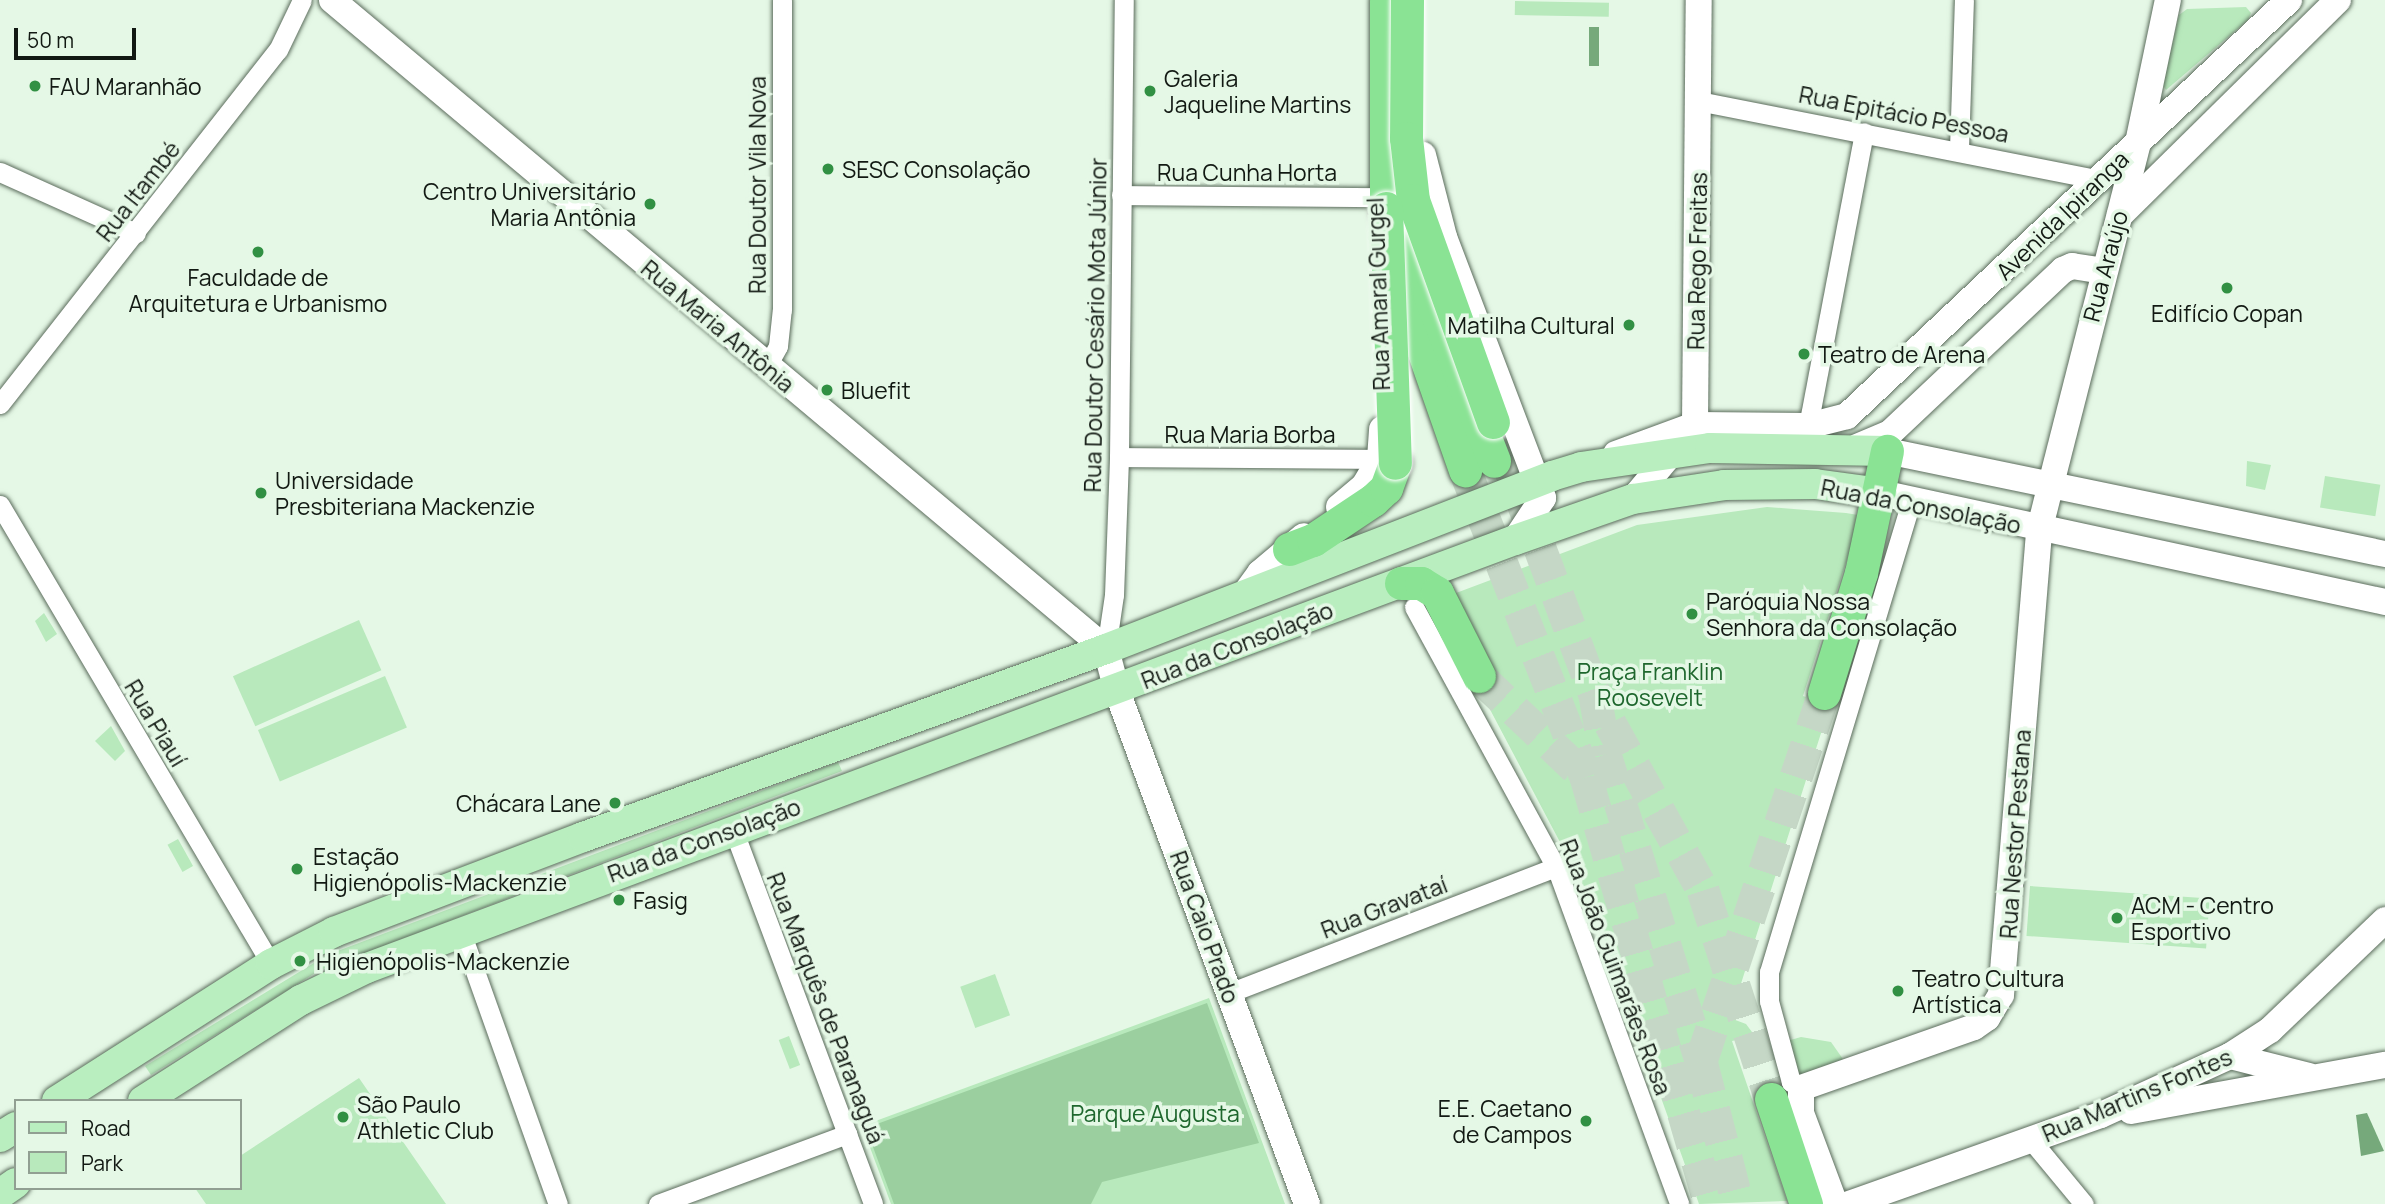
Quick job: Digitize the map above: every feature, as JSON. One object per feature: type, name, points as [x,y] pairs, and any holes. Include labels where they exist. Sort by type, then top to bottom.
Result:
[{"type":"highway","points":[[1289,549],[1313,540],[1373,500],[1386,488],[1378,212],[1386,0]]},
{"type":"highway","points":[[1407,0],[1406,138],[1413,200],[1493,422],[1473,458]]},
{"type":"highway","points":[[1422,122],[1412,165],[1412,216],[1429,294],[1473,458]]},
{"type":"highway","points":[[1378,212],[1409,310],[1473,458]]},
{"type":"highway","points":[[1824,693],[1896,497],[1888,451]]},
{"type":"highway","points":[[1407,595],[1421,583],[1437,593],[1479,676]]},
{"type":"highway","points":[[1786,1093],[1806,1204]]},
{"type":"main road","name":"Rua da Consolação","points":[[60,1099],[271,964],[393,908],[1106,649],[1247,591],[1537,482],[1581,467],[1602,467],[1676,451],[1888,451]]},
{"type":"main road","name":"Rua da Consolação","points":[[146,1099],[328,984],[733,830],[1117,691],[1407,595],[1515,540],[1633,499],[1769,482],[1896,497]]},
{"type":"street","name":"Rua Itambé","points":[[0,404],[278,50],[302,0]]},
{"type":"street","name":"Rua Doutor Vila Nova","points":[[767,366],[779,346],[782,310],[782,0]]},
{"type":"street","name":"Rua Doutor Cesário Mota Júnior","points":[[1106,649],[1114,595],[1119,457],[1124,0]]},
{"type":"street","name":"Rua Amaral Gurgel","points":[[1371,0],[1378,212]]},
{"type":"street","points":[[1423,0],[1422,122],[1429,190],[1543,498],[1515,540]]},
{"type":"street","name":"Rua Rego Freitas","points":[[1695,425],[1699,0]]},
{"type":"street","points":[[1959,149],[1964,0]]},
{"type":"street","name":"Rua Araújo","points":[[2039,531],[2102,271],[2138,143],[2168,0]]},
{"type":"street","name":"Avenida Ipiranga","points":[[1819,424],[1860,407],[2289,0]]},
{"type":"street","name":"Rua Maria Antônia","points":[[334,1],[1106,649]]},
{"type":"street","name":"Avenida Ipiranga","points":[[2119,210],[2332,1]]},
{"type":"street","name":"Rua Epitácio Pessoa","points":[[1698,101],[1959,149],[2099,180]]},
{"type":"street","points":[[1819,424],[1864,131]]},
{"type":"street","points":[[0,172],[136,233]]},
{"type":"street","points":[[2099,180],[2115,188],[2119,210]]},
{"type":"street","name":"Rua Cunha Horta","points":[[1121,195],[1378,212]]},
{"type":"street","name":"Avenida Ipiranga","points":[[1853,449],[1890,433],[1916,404],[2063,270],[2071,266],[2102,271]]},
{"type":"street","points":[[1695,390],[1749,426]]},
{"type":"street","points":[[1916,404],[1917,423],[1926,446],[1947,461]]},
{"type":"street","name":"Rua da Consolação","points":[[1581,467],[1695,425],[1819,424]]},
{"type":"street","points":[[1633,499],[1676,451],[1695,425]]},
{"type":"street","name":"Rua da Consolação","points":[[1888,451],[2050,482],[2385,554]]},
{"type":"street","name":"Rua Maria Borba","points":[[1119,457],[1387,461]]},
{"type":"street","points":[[1835,1204],[1801,1113],[1786,1093],[1791,1082],[1769,1002],[1769,972],[1896,497]]},
{"type":"street","name":"Rua da Consolação","points":[[1896,497],[2039,531],[2385,602]]},
{"type":"street","name":"Rua Piauí","points":[[0,505],[271,964]]},
{"type":"street","name":"Rua Nestor Pestana","points":[[1786,1093],[1974,1027],[1997,1007],[2003,985],[2039,531]]},
{"type":"street","name":"Rua da Consolação","points":[[1247,591],[1260,573],[1289,549]]},
{"type":"street","name":"Rua João Guimarães Rosa","points":[[1407,595],[1556,867],[1679,1204]]},
{"type":"street","name":"Rua Caio Prado","points":[[1106,649],[1117,691],[1307,1204]]},
{"type":"street","name":"Rua Marquês de Paranaguá","points":[[733,830],[873,1204]]},
{"type":"street","name":"Rua Gravataí","points":[[1229,993],[1556,867]]},
{"type":"street","name":"Rua Martins Fontes","points":[[1849,1204],[2101,1115],[2230,1056],[2270,1030],[2385,920]]},
{"type":"street","points":[[461,932],[558,1204]]},
{"type":"street","points":[[2270,1030],[2314,1077]]},
{"type":"street","points":[[2230,1056],[2314,1077]]},
{"type":"street","points":[[2101,1115],[2385,1065]]},
{"type":"street","points":[[658,1204],[847,1134]]},
{"type":"street","points":[[2031,1140],[2084,1204]]},
{"type":"green space","points":[[1515,1],[1609,3],[1609,17],[1515,15]]},
{"type":"green space","points":[[2246,7],[2251,13],[2248,20],[2166,90],[2163,85],[2179,15],[2187,9]]},
{"type":"green space","points":[[2247,461],[2271,465],[2265,490],[2246,486]]},
{"type":"green space","points":[[2325,476],[2380,485],[2375,516],[2320,508]]},
{"type":"green space","name":"Praça Franklin Roosevelt","points":[[1767,507],[1846,513],[1858,515],[1859,522],[1803,696],[1830,705],[1730,1018],[1746,1024],[1755,1036],[1732,1041],[1787,1201],[1699,1204],[1590,899],[1475,681],[1456,593],[1637,525]]},
{"type":"green space","points":[[44,613],[57,634],[46,642],[35,621]]},
{"type":"green space","points":[[359,620],[381,670],[255,726],[233,676]]},
{"type":"green space","points":[[385,676],[407,728],[280,781],[258,730]]},
{"type":"green space","points":[[111,726],[125,751],[115,761],[95,741]]},
{"type":"green space","points":[[838,762],[842,771],[320,970],[151,1075],[145,1066],[327,955]]},
{"type":"green space","points":[[178,839],[193,866],[183,872],[168,845]]},
{"type":"green space","name":"ACM - Centro Esportivo","points":[[2030,886],[2210,899],[2206,948],[2027,936]]},
{"type":"green space","points":[[995,974],[1010,1015],[975,1028],[960,987]]},
{"type":"green space","name":"Parque Augusta","points":[[1209,998],[1285,1204],[891,1204],[862,1126]]},
{"type":"green space","name":"Parque Augusta","points":[[1207,1003],[1259,1143],[1102,1182],[1091,1204],[894,1204],[866,1128]]},
{"type":"green space","points":[[789,1036],[800,1065],[790,1069],[779,1040]]},
{"type":"green space","points":[[1801,1037],[1831,1042],[1845,1062],[1803,1076],[1796,1073],[1787,1041]]},
{"type":"green space","name":"São Paulo Athletic Club","points":[[359,1078],[446,1204],[206,1204],[196,1190],[242,1190],[242,1155]]},
{"type":"shaded area","points":[[1589,27],[1599,27],[1599,66],[1589,66]]},
{"type":"shaded area","points":[[2367,1113],[2384,1151],[2361,1156],[2356,1115]]},
{"type":"tunnel","points":[[1505,455],[1595,695],[1605,754],[1701,1061],[1738,1204]]},
{"type":"tunnel","points":[[1465,470],[1586,777],[1710,1204]]},
{"type":"tunnel","points":[[1479,676],[1579,771]]},
{"type":"tunnel","points":[[1701,1061],[1824,693]]},
{"type":"tunnel","points":[[1610,723],[1703,890],[1771,1099]]},
{"type":"place","name":"FAU Maranhão","points":[[35,86]]},
{"type":"place","name":"Galeria Jaqueline Martins","points":[[1150,91]]},
{"type":"place","name":"SESC Consolação","points":[[828,169]]},
{"type":"place","name":"Centro Universitário Maria Antônia","points":[[650,204]]},
{"type":"place","name":"Faculdade de Arquitetura e Urbanismo","points":[[258,252]]},
{"type":"place","name":"Edifício Copan","points":[[2227,288]]},
{"type":"place","name":"Matilha Cultural","points":[[1629,325]]},
{"type":"place","name":"Teatro de Arena","points":[[1804,354]]},
{"type":"place","name":"Bluefit","points":[[827,390]]},
{"type":"place","name":"Universidade Presbiteriana Mackenzie","points":[[261,493]]},
{"type":"place","name":"Paróquia Nossa Senhora da Consolação","points":[[1692,614]]},
{"type":"place","name":"Chácara Lane","points":[[615,803]]},
{"type":"place","name":"Estação Higienópolis-Mackenzie","points":[[297,869]]},
{"type":"place","name":"Fasig","points":[[619,900]]},
{"type":"place","name":"ACM - Centro Esportivo","points":[[2117,918]]},
{"type":"place","name":"Higienópolis-Mackenzie","points":[[300,961]]},
{"type":"place","name":"Teatro Cultura Artística","points":[[1898,991]]},
{"type":"place","name":"São Paulo Athletic Club","points":[[343,1117]]},
{"type":"place","name":"E.E. Caetano de Campos","points":[[1586,1121]]}]
